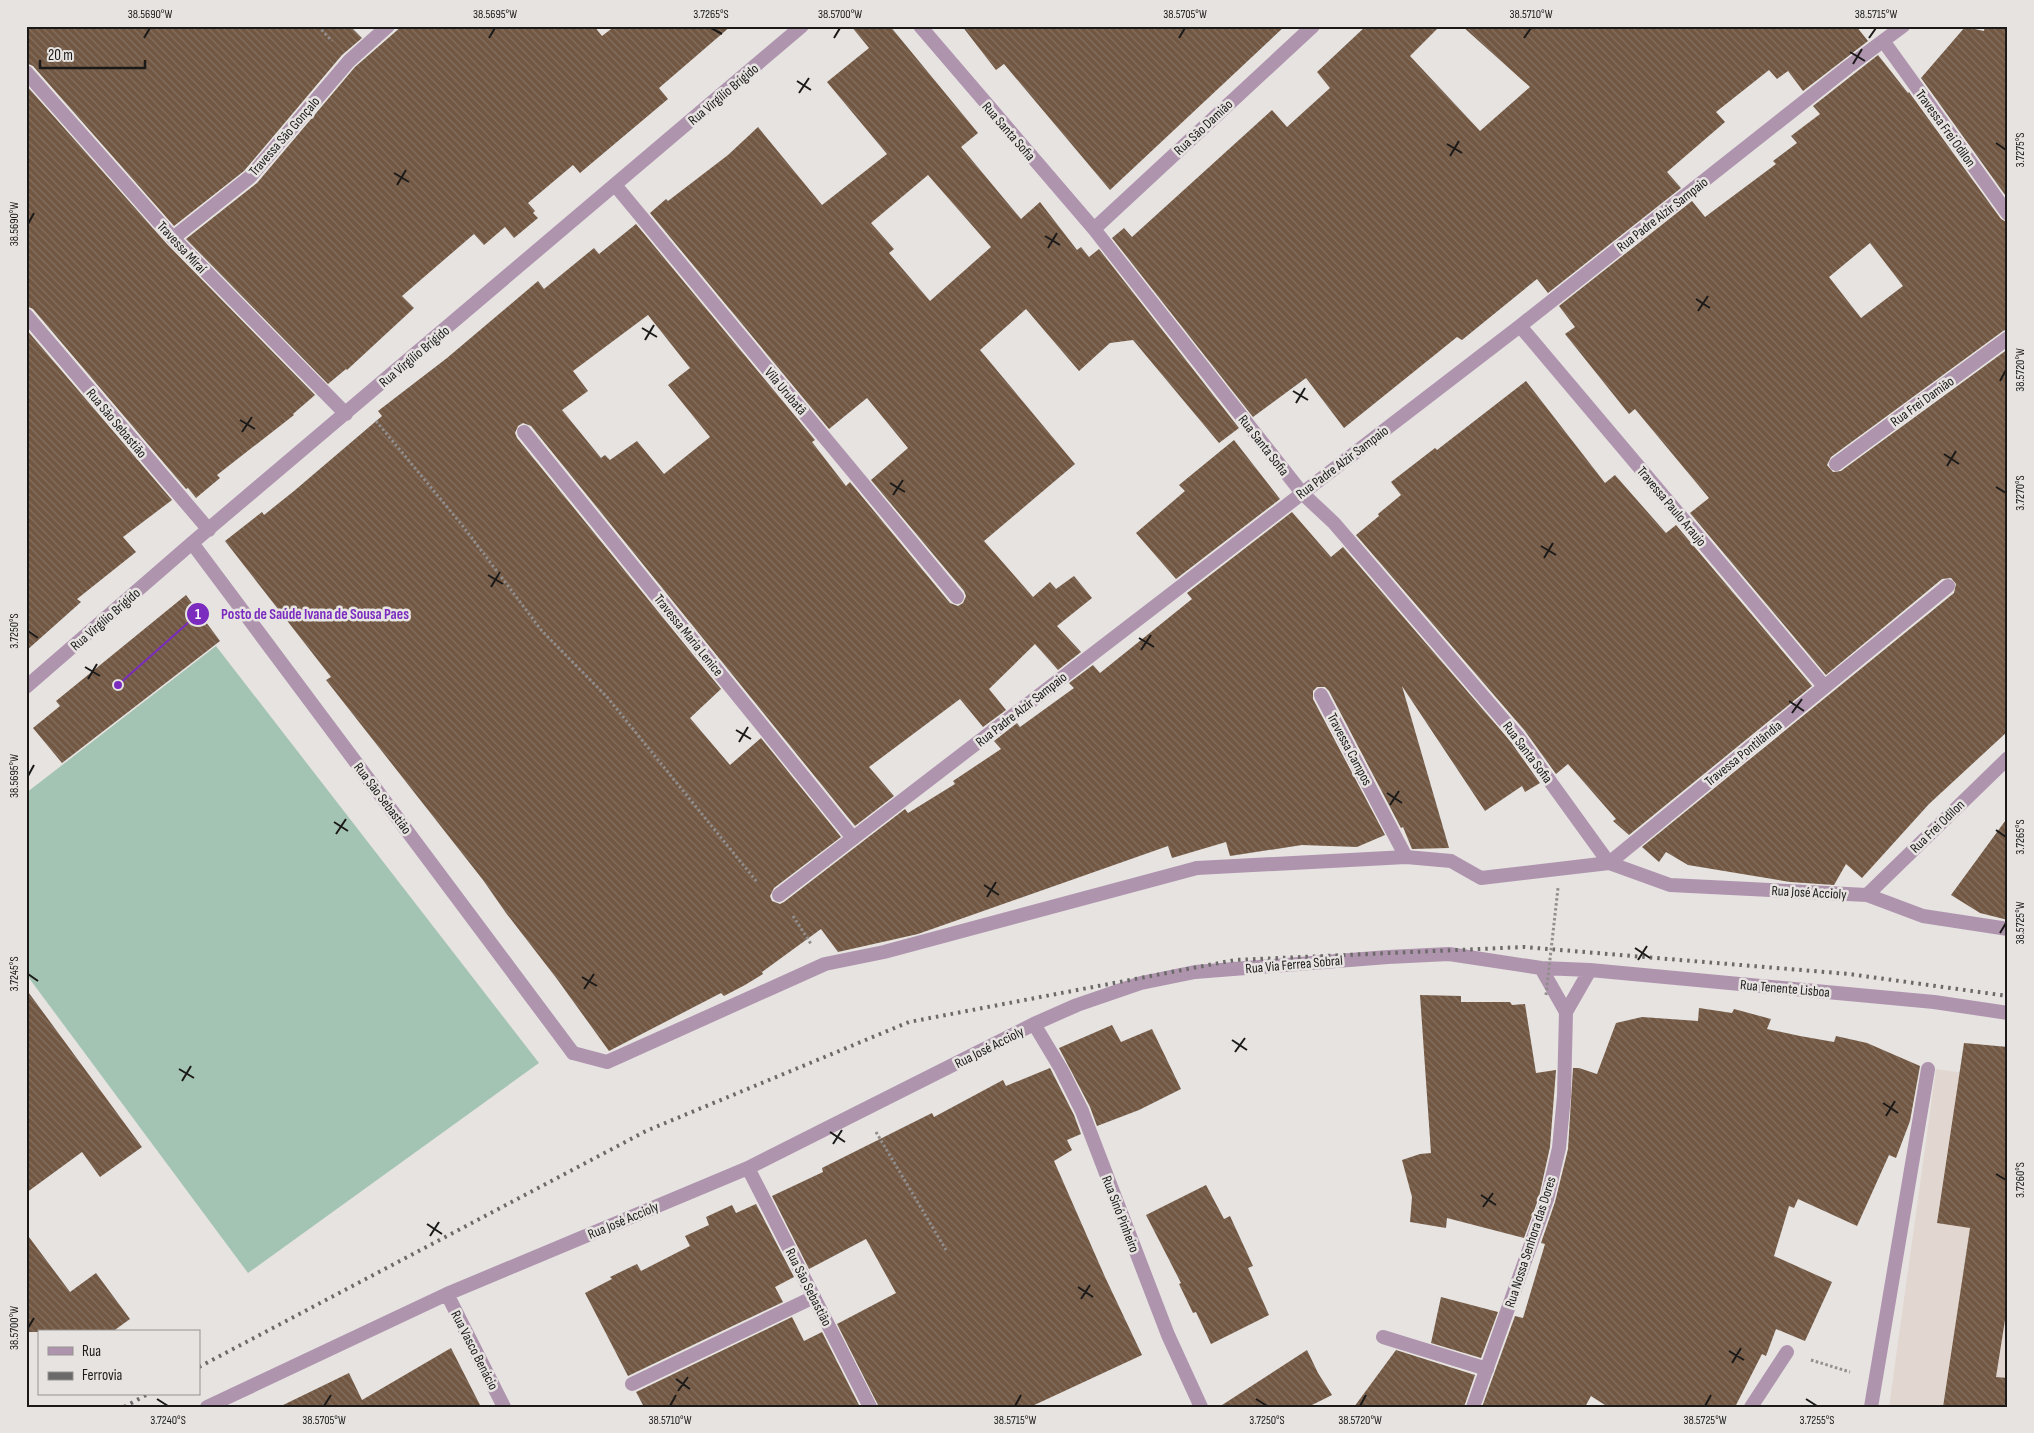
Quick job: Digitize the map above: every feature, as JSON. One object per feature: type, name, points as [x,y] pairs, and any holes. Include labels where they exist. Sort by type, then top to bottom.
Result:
[{"type":"street","name":"Travessa São Gonçalo","points":[[173,238],[250,176],[349,61],[388,26]]},
{"type":"street","name":"Rua Virgílio Brígido","points":[[26,687],[802,26]]},
{"type":"street","name":"Rua Santa Sofia","points":[[920,26],[1094,229],[1302,493],[1334,523],[1518,737],[1609,863]]},
{"type":"street","name":"Rua São Damião","points":[[1094,229],[1313,26]]},
{"type":"street","name":"Rua Padre Alzir Sampaio","points":[[779,895],[1520,326],[1840,73],[1904,26]]},
{"type":"street","name":"Travessa Frei Odilon","points":[[1884,42],[2008,214]]},
{"type":"street","name":"Travessa Miraí","points":[[26,72],[173,238],[346,414]]},
{"type":"street","name":"Vila Urubatã","points":[[615,185],[956,597]]},
{"type":"street","name":"Rua São Sebastião","points":[[26,315],[209,530]]},
{"type":"street","name":"Travessa Paulo Araujo","points":[[1520,326],[1824,686]]},
{"type":"street","name":"Rua Frei Damião","points":[[1836,464],[2008,338]]},
{"type":"street","name":"Travessa Maria Lenice","points":[[524,432],[853,838]]},
{"type":"street","name":"Rua São Sebastião","points":[[192,544],[573,1053],[607,1062],[825,964]]},
{"type":"street","name":"Travessa Pontilândia","points":[[1609,863],[1948,586]]},
{"type":"street","name":"Travessa Campos","points":[[1322,695],[1406,857]]},
{"type":"street","name":"Rua Frei Odilon","points":[[1867,895],[2008,758]]},
{"type":"street","points":[[825,964],[884,952],[1197,868],[1406,857],[1451,861],[1481,878],[1609,863]]},
{"type":"street","name":"Rua José Accioly","points":[[1609,863],[1670,885],[1867,895],[1923,916],[2008,929]]},
{"type":"street","name":"Rua Via Ferrea Sobral","points":[[1034,1024],[1077,1005],[1141,983],[1195,972],[1449,954],[1541,968],[1561,969]]},
{"type":"street","points":[[1541,968],[1566,1012]]},
{"type":"street","name":"Rua Tenente Lisboa","points":[[1561,969],[1590,970],[1924,1001],[2008,1013]]},
{"type":"street","name":"Rua Nossa Senhora das Dores","points":[[1473,1407],[1547,1199],[1559,1148],[1564,1096],[1566,1012],[1590,970]]},
{"type":"street","name":"Rua José Accioly","points":[[206,1407],[446,1294],[748,1168],[1034,1024]]},
{"type":"street","name":"Rua Sinó Pinheiro","points":[[1034,1024],[1061,1069],[1082,1111],[1168,1335],[1201,1407]]},
{"type":"street","points":[[1871,1407],[1928,1069]]},
{"type":"street","name":"Rua São Sebastião","points":[[748,1168],[870,1407]]},
{"type":"street","name":"Rua Vasco Benácio","points":[[446,1294],[504,1407]]},
{"type":"street","points":[[632,1384],[814,1297]]},
{"type":"street","points":[[1383,1337],[1487,1369]]},
{"type":"street","points":[[1751,1407],[1787,1352]]},
{"type":"path","points":[[360,402],[462,525],[542,631],[606,697],[762,889],[779,895],[825,964]]},
{"type":"path","points":[[1546,996],[1558,888]]},
{"type":"path","points":[[863,1110],[946,1250]]},
{"type":"path","points":[[1787,1352],[1875,1380]]},
{"type":"shaded area","points":[[1936,1069],[2008,1079],[2008,1407],[1889,1407]]},
{"type":"green space","points":[[216,646],[539,1063],[248,1273],[26,974],[26,793]]},
{"type":"building","points":[[26,26],[350,26],[362,38],[342,55],[244,171],[174,226],[33,66],[26,63]]},
{"type":"building","points":[[402,26],[594,26],[602,36],[615,26],[731,26],[659,88],[668,99],[580,173],[573,165],[528,203],[538,218],[514,238],[505,227],[484,245],[474,234],[402,296],[414,308],[347,370],[328,384],[186,239],[257,183],[355,67]]},
{"type":"building","points":[[851,26],[890,26],[978,133],[961,147],[1021,219],[1040,202],[1077,250],[1081,247],[1089,257],[1099,249],[1239,428],[1219,443],[1133,340],[1110,343],[1079,371],[1026,309],[980,350],[1075,464],[984,541],[1033,597],[1050,582],[1056,589],[1074,576],[1092,598],[1057,626],[1081,652],[1058,670],[1035,644],[989,689],[1006,710],[983,727],[960,699],[869,767],[894,796],[855,826],[531,426],[523,423],[518,426],[515,433],[517,438],[721,689],[690,718],[730,765],[761,738],[841,837],[774,888],[770,896],[772,901],[780,904],[784,902],[905,809],[908,813],[955,784],[953,781],[1001,749],[994,741],[1017,723],[1020,727],[1074,688],[1069,683],[1093,665],[1100,673],[1192,599],[1187,593],[1292,512],[1331,557],[1343,547],[1511,742],[1540,783],[1525,792],[1522,786],[1485,811],[1402,686],[1449,848],[1412,849],[1403,827],[1401,828],[1329,691],[1325,687],[1317,687],[1313,691],[1313,699],[1385,835],[1357,847],[1302,845],[1230,856],[1226,842],[1172,858],[1168,846],[918,934],[838,952],[821,929],[762,972],[763,974],[745,985],[724,996],[721,993],[609,1051],[483,880],[326,680],[331,677],[225,541],[262,512],[264,515],[294,491],[382,416],[378,411],[447,358],[538,281],[544,289],[594,248],[599,254],[636,224],[815,440],[812,442],[846,486],[850,482],[950,603],[958,606],[963,603],[966,596],[964,591],[871,480],[908,448],[867,398],[829,429],[650,213],[666,199],[668,201],[728,155],[758,127],[822,205],[887,154],[827,82],[869,48]],"holes":[[[928,175],[991,247],[930,301],[889,253],[894,249],[871,223]],[[648,315],[690,368],[668,385],[710,437],[664,474],[637,441],[610,460],[605,455],[601,458],[562,410],[588,391],[573,371]]]},
{"type":"building","points":[[962,26],[1285,26],[1110,190],[1004,64],[996,70]]},
{"type":"building","points":[[1366,26],[1440,26],[1410,56],[1480,131],[1530,87],[1462,26],[1856,26],[1868,41],[1803,91],[1788,71],[1777,79],[1769,70],[1716,112],[1725,122],[1667,172],[1681,188],[1548,293],[1537,279],[1462,340],[1457,337],[1344,428],[1306,378],[1253,417],[1112,238],[1124,228],[1132,237],[1272,110],[1287,127],[1330,88],[1317,72]]},
{"type":"building","points":[[1985,26],[2008,26],[2008,199],[1921,78],[1965,27],[1984,31]]},
{"type":"building","points":[[1878,55],[1909,92],[2001,219],[2008,223],[2008,329],[1831,457],[1827,465],[1833,472],[1841,471],[2008,349],[2008,731],[1929,804],[1862,878],[1846,864],[1834,885],[1790,882],[1688,865],[1666,852],[1659,862],[1642,847],[1954,593],[1956,584],[1951,578],[1942,579],[1826,675],[1690,513],[1709,498],[1635,409],[1629,414],[1565,334],[1575,327],[1559,306],[1692,201],[1705,217],[1776,164],[1773,161],[1797,143],[1791,136],[1820,114],[1813,106]],"holes":[[[1870,243],[1903,286],[1861,318],[1829,277]]]},
{"type":"building","points":[[26,85],[167,244],[315,395],[294,415],[217,475],[220,478],[196,498],[188,488],[186,489],[33,309],[26,306]]},
{"type":"building","points":[[26,329],[172,500],[123,537],[136,552],[77,599],[81,602],[26,651]]},
{"type":"building","points":[[1526,381],[1605,483],[1615,475],[1666,533],[1676,525],[1812,686],[1629,835],[1613,821],[1616,819],[1568,764],[1556,774],[1525,731],[1356,535],[1401,495],[1391,482],[1435,448],[1437,450]]},
{"type":"building","points":[[1234,440],[1280,499],[1176,579],[1136,533],[1185,491],[1179,485]]},
{"type":"building","points":[[186,595],[220,641],[62,763],[33,728],[60,706],[56,701]]},
{"type":"building","points":[[2008,817],[2008,920],[1980,913],[1951,895]]},
{"type":"building","points":[[26,989],[142,1147],[100,1177],[82,1152],[26,1193]]},
{"type":"building","points":[[1420,995],[1461,996],[1461,1002],[1510,1002],[1512,1005],[1525,1004],[1536,1073],[1556,1070],[1550,1147],[1539,1197],[1524,1238],[1447,1218],[1446,1228],[1410,1222],[1412,1197],[1402,1160],[1420,1154],[1431,1153]]},
{"type":"building","points":[[1699,1008],[1732,1013],[1734,1009],[1771,1019],[1767,1029],[1800,1036],[1834,1042],[1836,1036],[1867,1043],[1920,1066],[1910,1121],[1896,1158],[1889,1155],[1857,1226],[1798,1199],[1794,1208],[1789,1206],[1774,1256],[1832,1282],[1805,1341],[1776,1329],[1766,1356],[1762,1354],[1735,1407],[1608,1407],[1591,1396],[1585,1407],[1482,1407],[1515,1316],[1523,1318],[1545,1244],[1541,1243],[1555,1202],[1568,1149],[1573,1068],[1597,1074],[1616,1023],[1642,1017],[1698,1021]]},
{"type":"building","points":[[1112,1025],[1121,1042],[1152,1029],[1181,1089],[1139,1110],[1097,1126],[1090,1107],[1059,1048]]},
{"type":"building","points":[[1964,1043],[2008,1047],[2008,1301],[1996,1377],[2008,1378],[2008,1407],[1943,1407],[1970,1228],[1937,1223]]},
{"type":"building","points":[[1050,1068],[1074,1115],[1081,1134],[1067,1140],[1072,1150],[1054,1161],[1142,1355],[1030,1407],[879,1407],[837,1324],[896,1293],[866,1239],[809,1269],[772,1196],[823,1172],[822,1168],[932,1113],[934,1117],[1003,1080],[1006,1086]]},
{"type":"building","points":[[1206,1185],[1224,1219],[1230,1216],[1253,1266],[1248,1268],[1269,1315],[1211,1344],[1196,1312],[1193,1313],[1179,1284],[1181,1283],[1146,1215]]},
{"type":"building","points":[[756,1204],[794,1277],[775,1287],[783,1302],[628,1376],[585,1293],[612,1279],[610,1277],[637,1264],[641,1271],[690,1246],[685,1236],[709,1225],[706,1217],[732,1205],[736,1213]]},
{"type":"building","points":[[26,1233],[70,1292],[96,1273],[130,1319],[115,1330],[38,1330],[38,1332],[26,1332]]},
{"type":"building","points":[[1441,1297],[1498,1312],[1481,1358],[1431,1343]]},
{"type":"building","points":[[792,1317],[804,1341],[822,1332],[860,1407],[644,1407],[636,1392]]},
{"type":"building","points":[[451,1348],[481,1407],[279,1407],[349,1373],[362,1400]]},
{"type":"building","points":[[1307,1350],[1318,1373],[1332,1395],[1308,1407],[1219,1407]]},
{"type":"building","points":[[1396,1350],[1475,1375],[1464,1407],[1354,1407]]},
{"type":"railway","points":[[200,1366],[646,1131],[909,1022],[1235,960],[1524,947],[1849,974],[2008,996]]},
{"type":"railway","points":[[124,1407],[144,1396]]},
{"type":"place","name":"Posto de Saúde Ivana de Sousa Paes","points":[[118,685]]}]
